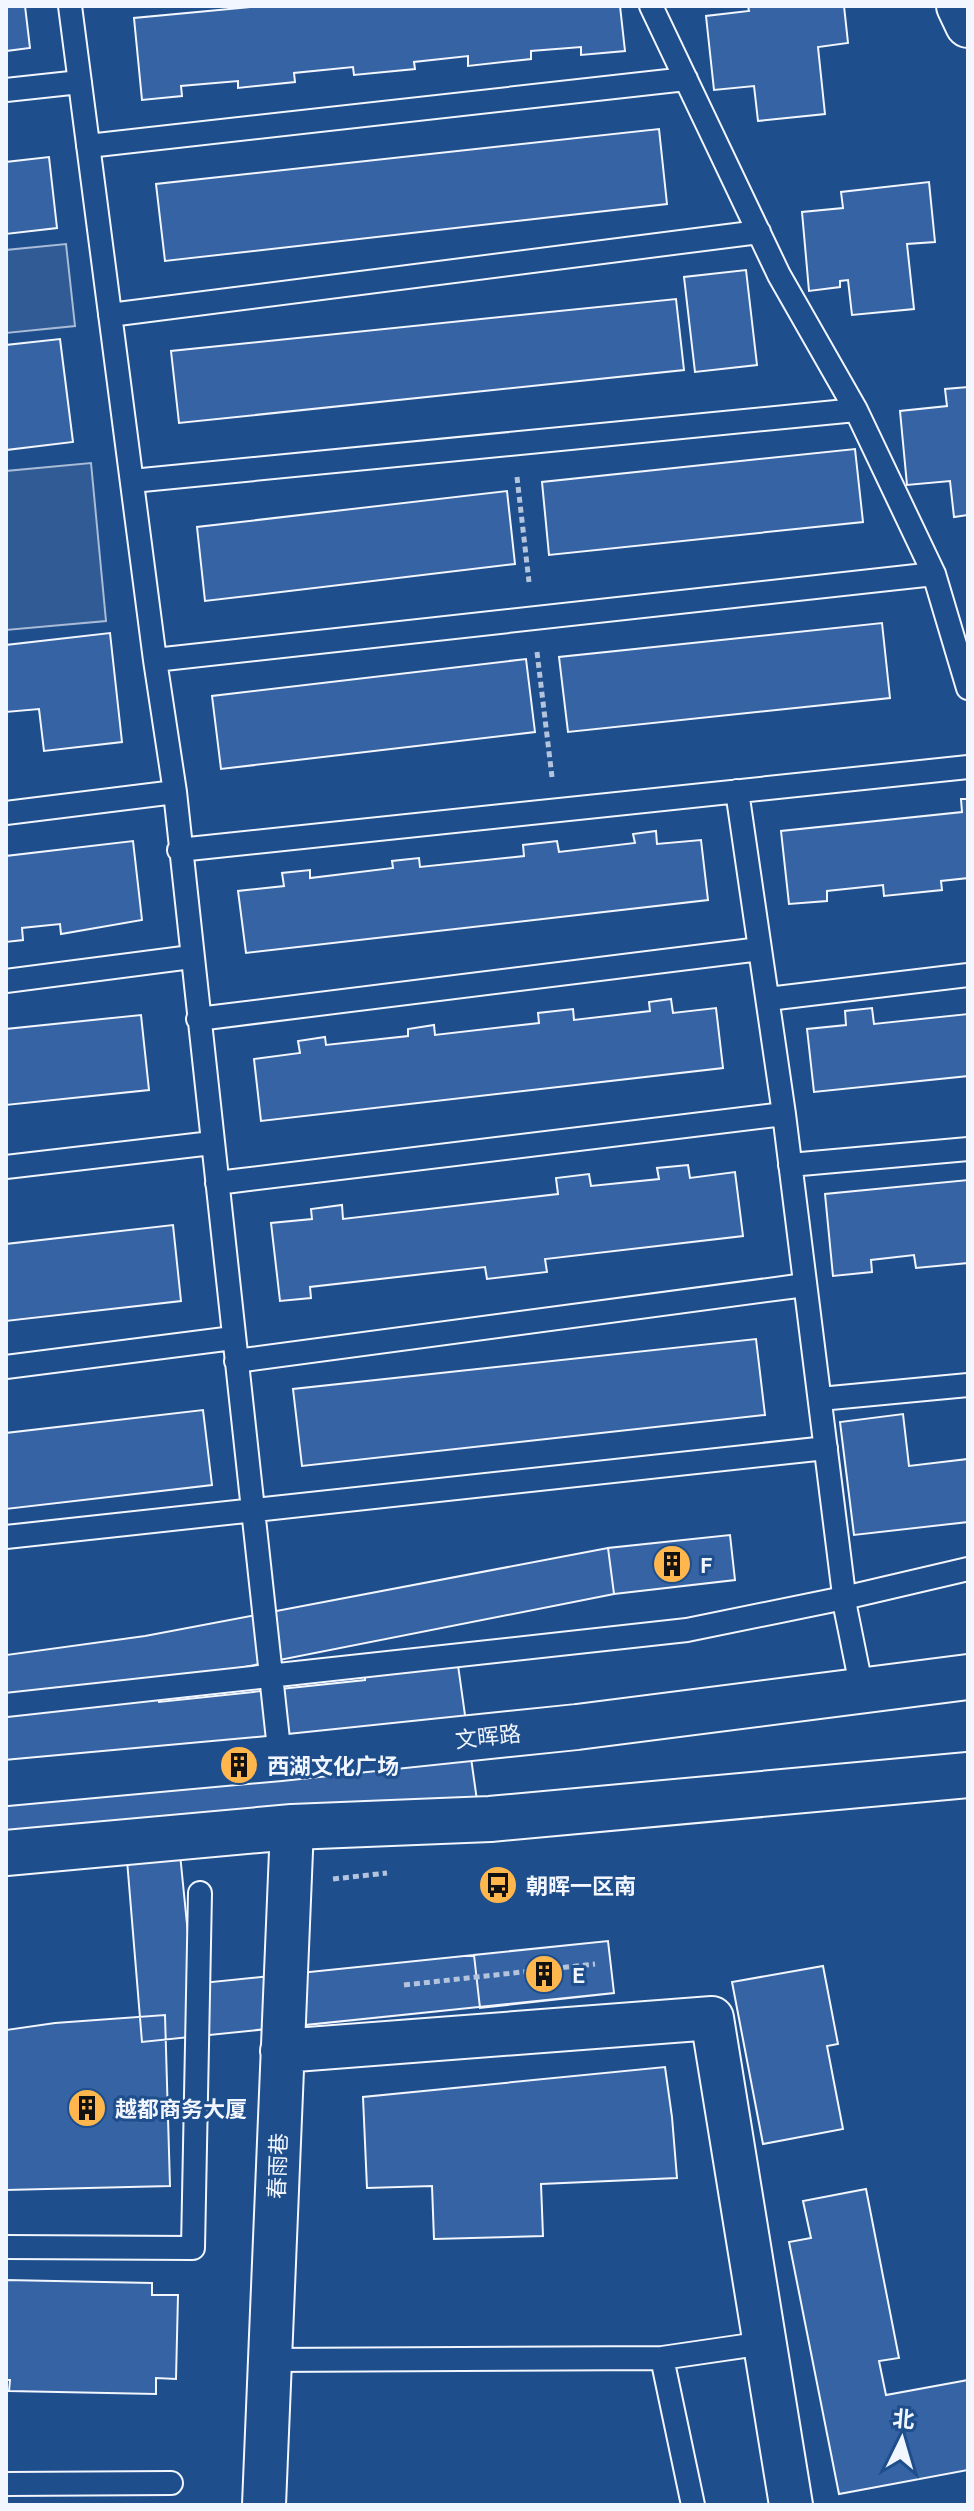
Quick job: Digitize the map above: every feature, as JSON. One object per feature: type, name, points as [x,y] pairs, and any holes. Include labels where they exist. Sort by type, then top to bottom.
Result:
[{"type":"main road","points":[[959,6],[968,25]]},
{"type":"main road","name":"文晖路","points":[[6,1783],[577,1727],[968,1677]]},
{"type":"main road","points":[[6,1853],[292,1827],[490,1819],[968,1775]]},
{"type":"street","name":"春雨巷","points":[[264,2505],[292,1827]]},
{"type":"street","points":[[282,2051],[712,2018],[791,2505]]},
{"type":"lane","points":[[70,6],[175,792],[280,1758]]},
{"type":"lane","points":[[651,6],[779,275],[856,410],[934,574],[968,688]]},
{"type":"lane","points":[[88,146],[686,79]]},
{"type":"lane","points":[[6,90],[80,82]]},
{"type":"lane","points":[[110,315],[759,232]]},
{"type":"lane","points":[[132,481],[856,410]]},
{"type":"lane","points":[[155,660],[934,574]]},
{"type":"lane","points":[[179,850],[968,767]]},
{"type":"lane","points":[[737,791],[784,1114],[844,1598],[862,1690]]},
{"type":"lane","points":[[6,813],[175,792]]},
{"type":"lane","points":[[198,1019],[760,949]]},
{"type":"lane","points":[[6,981],[191,957]]},
{"type":"lane","points":[[768,999],[968,975]]},
{"type":"lane","points":[[217,1183],[784,1114]]},
{"type":"lane","points":[[6,1167],[212,1143]]},
{"type":"lane","points":[[790,1165],[968,1149]]},
{"type":"lane","points":[[6,1367],[235,1350],[805,1285]]},
{"type":"lane","points":[[820,1399],[968,1385]]},
{"type":"lane","points":[[6,1537],[826,1448]]},
{"type":"lane","points":[[6,1705],[687,1630],[968,1569]]},
{"type":"lane","points":[[6,2247],[193,2248],[200,1893]]},
{"type":"lane","points":[[269,2360],[662,2358],[765,2343]]},
{"type":"lane","points":[[662,2358],[693,2505]]},
{"type":"lane","points":[[6,2484],[171,2483]]},
{"type":"path","points":[[404,1985],[595,1964]]},
{"type":"shaded area","points":[[66,244],[75,326],[6,333],[6,250]]},
{"type":"shaded area","points":[[91,463],[106,621],[6,630],[6,471]]},
{"type":"building","points":[[6,6],[25,6],[30,48],[6,51]]},
{"type":"building","points":[[260,6],[620,6],[625,51],[581,55],[581,47],[531,51],[531,59],[468,66],[468,56],[414,62],[415,69],[354,75],[353,67],[294,73],[295,82],[238,88],[238,81],[181,86],[182,96],[142,100],[134,18]]},
{"type":"building","points":[[748,6],[844,6],[848,43],[818,47],[825,114],[758,121],[754,86],[714,90],[706,16],[749,11]]},
{"type":"building","points":[[659,129],[667,204],[165,261],[156,184]]},
{"type":"building","points":[[49,157],[57,228],[6,234],[6,162]]},
{"type":"building","points":[[929,182],[935,242],[907,244],[914,309],[852,315],[848,280],[840,281],[840,287],[809,291],[802,212],[843,208],[841,192]]},
{"type":"building","points":[[746,270],[757,365],[695,372],[684,277]]},
{"type":"building","points":[[676,299],[684,370],[179,423],[171,351]]},
{"type":"building","points":[[60,339],[73,442],[6,450],[6,345]]},
{"type":"building","points":[[968,387],[968,515],[954,517],[950,481],[907,485],[900,411],[947,406],[945,389]]},
{"type":"building","points":[[855,449],[863,522],[549,555],[542,482]]},
{"type":"building","points":[[507,491],[515,564],[205,601],[197,527]]},
{"type":"building","points":[[882,623],[890,698],[568,732],[559,657]]},
{"type":"building","points":[[110,633],[122,742],[44,751],[39,709],[6,712],[6,645]]},
{"type":"building","points":[[526,659],[535,732],[221,769],[212,696]]},
{"type":"building","points":[[961,799],[968,799],[968,878],[941,881],[942,890],[884,896],[883,885],[827,891],[827,901],[789,904],[781,831],[962,812]]},
{"type":"building","points":[[656,831],[657,844],[701,840],[708,900],[246,953],[238,891],[284,886],[282,873],[310,870],[310,878],[393,868],[392,861],[419,858],[420,867],[524,856],[523,845],[557,841],[559,852],[635,843],[633,834]]},
{"type":"building","points":[[133,841],[142,920],[61,934],[60,924],[22,928],[23,940],[6,942],[6,856]]},
{"type":"building","points":[[671,999],[673,1013],[716,1008],[723,1068],[261,1121],[254,1059],[300,1053],[298,1041],[325,1037],[326,1045],[408,1036],[408,1029],[434,1025],[435,1035],[539,1023],[538,1013],[573,1009],[574,1020],[650,1011],[649,1002]]},
{"type":"building","points":[[872,1008],[874,1024],[968,1014],[968,1076],[814,1092],[807,1029],[846,1025],[845,1011]]},
{"type":"building","points":[[141,1015],[149,1090],[6,1105],[6,1029]]},
{"type":"building","points":[[688,1165],[690,1178],[735,1172],[743,1236],[545,1259],[547,1272],[487,1279],[485,1267],[310,1287],[311,1298],[280,1301],[271,1223],[312,1219],[311,1209],[342,1205],[343,1219],[558,1194],[556,1178],[589,1174],[591,1186],[659,1179],[657,1168]]},
{"type":"building","points":[[968,1180],[968,1263],[916,1268],[914,1255],[871,1260],[872,1272],[833,1276],[825,1194]]},
{"type":"building","points":[[173,1225],[181,1301],[6,1321],[6,1244]]},
{"type":"building","points":[[756,1339],[765,1415],[302,1466],[293,1389]]},
{"type":"building","points":[[203,1410],[212,1485],[6,1509],[6,1433]]},
{"type":"building","points":[[903,1414],[909,1466],[968,1459],[968,1522],[854,1535],[840,1422]]},
{"type":"building","name":"西湖文化广场","points":[[730,1535],[735,1580],[614,1594],[158,1684],[159,1702],[365,1680],[365,1668],[457,1658],[481,1829],[180,1854],[193,1984],[608,1941],[614,1993],[142,2042],[127,1860],[6,1874],[6,1655],[145,1636],[608,1548]]},
{"type":"building","name":"F","points":[[730,1535],[735,1580],[614,1594],[608,1548]]},
{"type":"building","name":"E","points":[[608,1941],[614,1993],[480,2008],[474,1955]]},
{"type":"building","points":[[823,1966],[838,2044],[827,2046],[843,2129],[763,2144],[732,1982]]},
{"type":"building","name":"越都商务大厦","points":[[165,2015],[170,2186],[6,2190],[6,2030]]},
{"type":"building","points":[[665,2067],[677,2178],[541,2184],[543,2236],[434,2239],[432,2186],[367,2188],[363,2097]]},
{"type":"building","points":[[866,2189],[899,2358],[879,2361],[886,2395],[968,2380],[968,2470],[839,2494],[789,2242],[811,2238],[803,2201]]},
{"type":"building","points":[[6,2280],[152,2283],[152,2295],[178,2295],[176,2379],[156,2378],[156,2394],[9,2391],[10,2380],[6,2380]]},
{"type":"place","name":"F","points":[[672,1564]]},
{"type":"place","name":"西湖文化广场","points":[[239,1765]]},
{"type":"place","name":"朝晖一区南","points":[[498,1885]]},
{"type":"place","name":"E","points":[[544,1974]]},
{"type":"place","name":"越都商务大厦","points":[[87,2108]]}]
